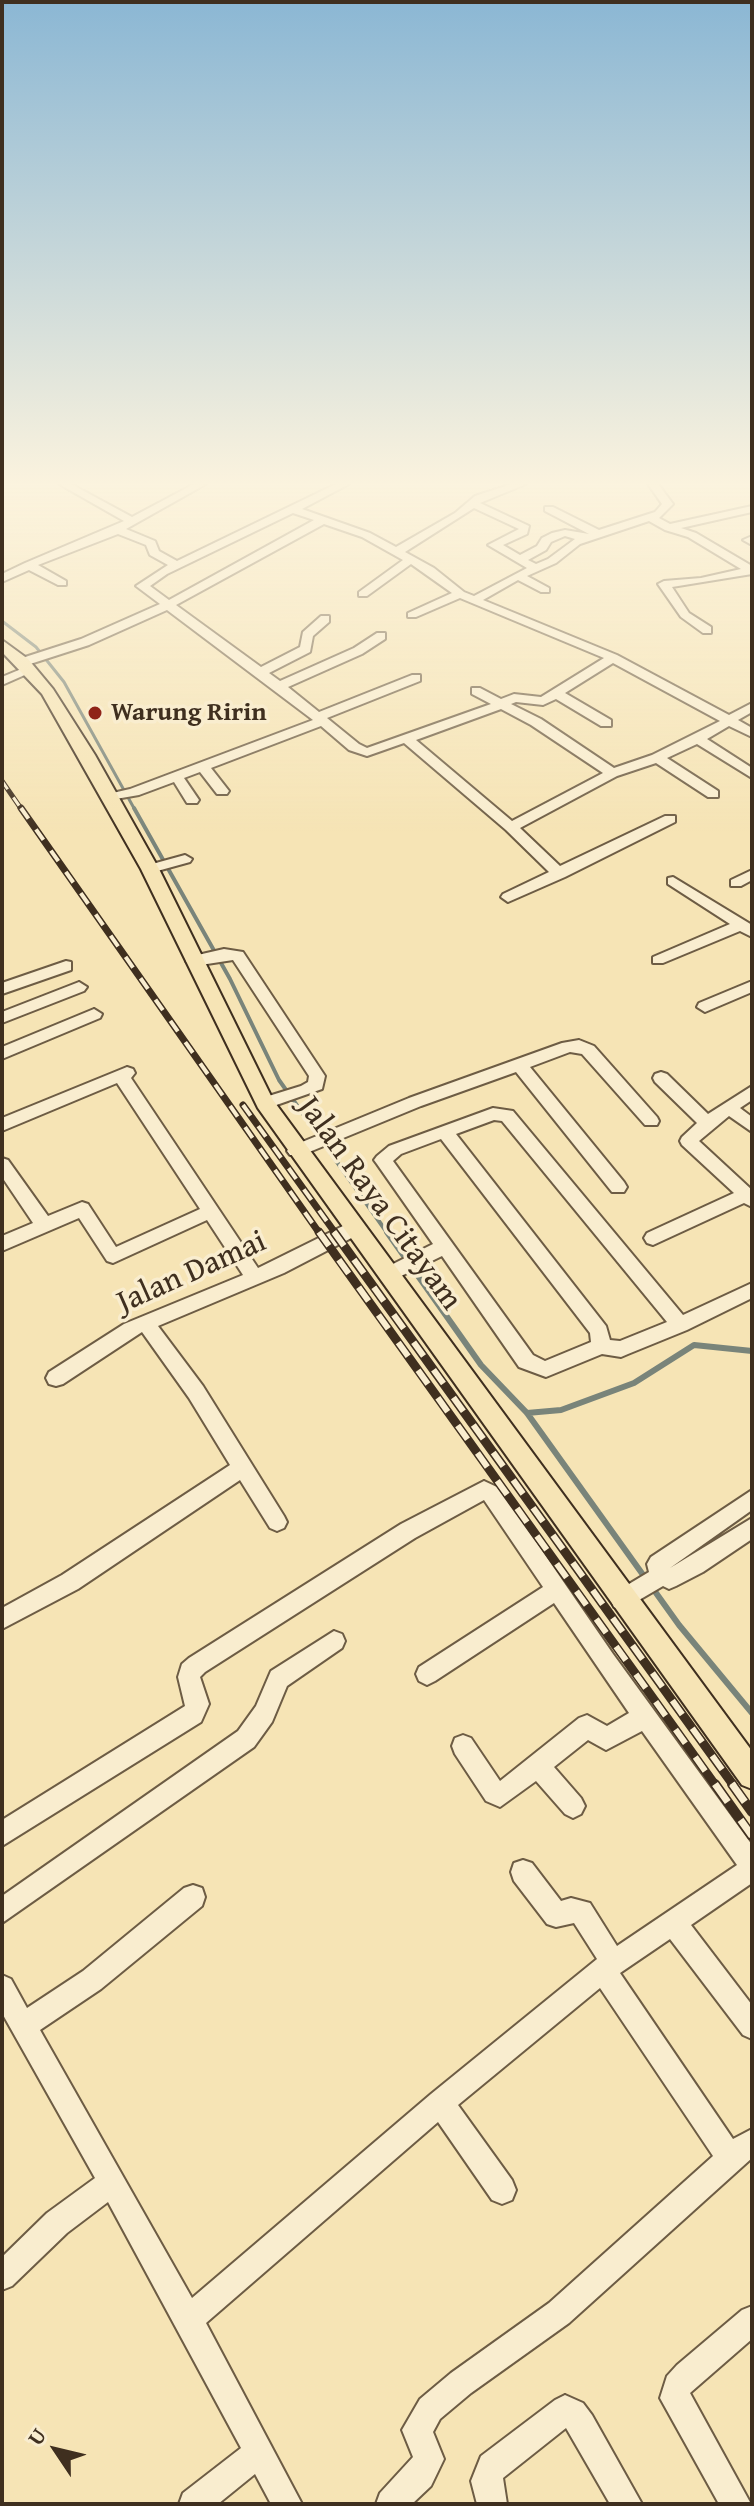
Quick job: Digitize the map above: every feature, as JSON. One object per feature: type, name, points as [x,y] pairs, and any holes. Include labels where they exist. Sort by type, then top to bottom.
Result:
[{"type":"main road","name":"Jalan Raya Citayam","points":[[2,644],[30,663],[119,791],[154,867],[209,957],[265,1103],[304,1148],[355,1228],[396,1270],[752,1775]]},
{"type":"street","points":[[162,601],[279,686],[354,747],[367,752],[519,697],[543,701],[613,658]]},
{"type":"street","points":[[2,681],[30,663],[176,601]]},
{"type":"street","points":[[412,615],[444,601]]},
{"type":"street","points":[[473,601],[613,658],[752,733]]},
{"type":"street","points":[[675,601],[685,615],[707,630]]},
{"type":"street","points":[[260,672],[306,649],[307,635],[325,619]]},
{"type":"street","points":[[279,686],[358,651],[381,636]]},
{"type":"street","points":[[119,791],[203,767],[416,678]]},
{"type":"street","points":[[476,691],[536,722],[612,773]]},
{"type":"street","points":[[557,694],[606,723]]},
{"type":"street","points":[[511,827],[612,773],[657,758],[698,739],[752,707]]},
{"type":"street","points":[[407,739],[511,827],[560,874]]},
{"type":"street","points":[[698,739],[752,774]]},
{"type":"street","points":[[657,758],[713,794]]},
{"type":"street","points":[[203,767],[222,791]]},
{"type":"street","points":[[176,775],[192,800]]},
{"type":"street","points":[[508,897],[670,819]]},
{"type":"street","points":[[154,867],[180,861]]},
{"type":"street","points":[[736,883],[752,874]]},
{"type":"street","points":[[673,881],[747,929]]},
{"type":"street","points":[[658,960],[747,929]]},
{"type":"street","points":[[209,957],[234,953],[241,958],[317,1076],[316,1085],[307,1090],[265,1103]]},
{"type":"street","points":[[2,989],[66,966]]},
{"type":"street","points":[[705,1007],[752,986]]},
{"type":"street","points":[[2,1018],[79,987]]},
{"type":"street","points":[[2,1053],[94,1014]]},
{"type":"street","points":[[304,1148],[415,1102],[568,1047],[579,1046],[588,1050],[651,1121]]},
{"type":"street","points":[[519,1065],[618,1187]]},
{"type":"street","points":[[2,1125],[124,1074],[255,1278]]},
{"type":"street","points":[[661,1078],[707,1123]]},
{"type":"street","points":[[653,1238],[749,1198],[689,1144],[688,1138],[752,1092]]},
{"type":"street","points":[[729,1108],[752,1126]]},
{"type":"street","points":[[680,1325],[512,1119],[493,1114],[395,1150],[383,1160],[438,1251],[533,1366],[546,1369],[601,1346],[621,1349],[680,1325],[752,1290]]},
{"type":"street","points":[[445,1132],[599,1331],[601,1346]]},
{"type":"street","points":[[2,1164],[44,1225]]},
{"type":"street","points":[[2,1244],[82,1209],[113,1256],[211,1211]]},
{"type":"street","name":"Jalan Damai","points":[[56,1378],[146,1323],[255,1278],[341,1238],[355,1228]]},
{"type":"street","points":[[396,1270],[438,1251]]},
{"type":"street","points":[[146,1323],[196,1392],[277,1522]]},
{"type":"street","points":[[2,1619],[70,1582],[242,1468]]},
{"type":"street","points":[[2,1834],[193,1714],[198,1704],[189,1677],[190,1671],[197,1665],[408,1531],[484,1490],[492,1494],[752,1867],[608,1966],[440,2103],[188,2320]]},
{"type":"street","points":[[658,1578],[658,1564],[752,1499]]},
{"type":"street","points":[[628,1596],[658,1578],[669,1579],[696,1565],[752,1527]]},
{"type":"street","points":[[427,1674],[557,1589]]},
{"type":"street","points":[[2,1911],[246,1739],[254,1731],[274,1688],[285,1673],[334,1641]]},
{"type":"street","points":[[463,1746],[497,1795],[587,1726],[606,1739],[645,1716]]},
{"type":"street","points":[[538,1766],[573,1806]]},
{"type":"street","points":[[391,2504],[420,2475],[429,2459],[417,2430],[430,2409],[559,2313],[741,2150],[608,1966],[581,1912],[571,1910],[556,1915],[523,1872]]},
{"type":"street","points":[[23,2026],[92,1980],[193,1897]]},
{"type":"street","points":[[673,1922],[752,2026]]},
{"type":"street","points":[[2,1988],[112,2182],[287,2504]]},
{"type":"street","points":[[440,2103],[502,2190]]},
{"type":"street","points":[[2,2276],[57,2223],[112,2182]]},
{"type":"street","points":[[736,2504],[675,2398],[677,2386],[687,2375],[752,2320]]},
{"type":"street","points":[[492,2504],[486,2481],[492,2467],[565,2410],[573,2413],[582,2425],[627,2504]]},
{"type":"street","points":[[194,2504],[259,2452]]},
{"type":"waterway","points":[[2,621],[36,647],[64,682],[135,810]]},
{"type":"waterway","points":[[134,808],[230,979],[279,1080],[388,1234]]},
{"type":"waterway","points":[[387,1232],[481,1365],[527,1413]]},
{"type":"waterway","points":[[527,1413],[561,1410],[634,1383],[694,1345],[752,1351]]},
{"type":"waterway","points":[[527,1413],[679,1625],[752,1713]]},
{"type":"railway","points":[[2,781],[22,810]]},
{"type":"railway","points":[[21,808],[320,1234]]},
{"type":"railway","points":[[243,1105],[336,1234]]},
{"type":"railway","points":[[319,1232],[716,1786]]},
{"type":"railway","points":[[334,1232],[734,1786]]},
{"type":"railway","points":[[715,1784],[752,1836]]},
{"type":"railway","points":[[732,1784],[752,1812]]},
{"type":"place","name":"Warung Ririn","points":[[95,713]]}]
